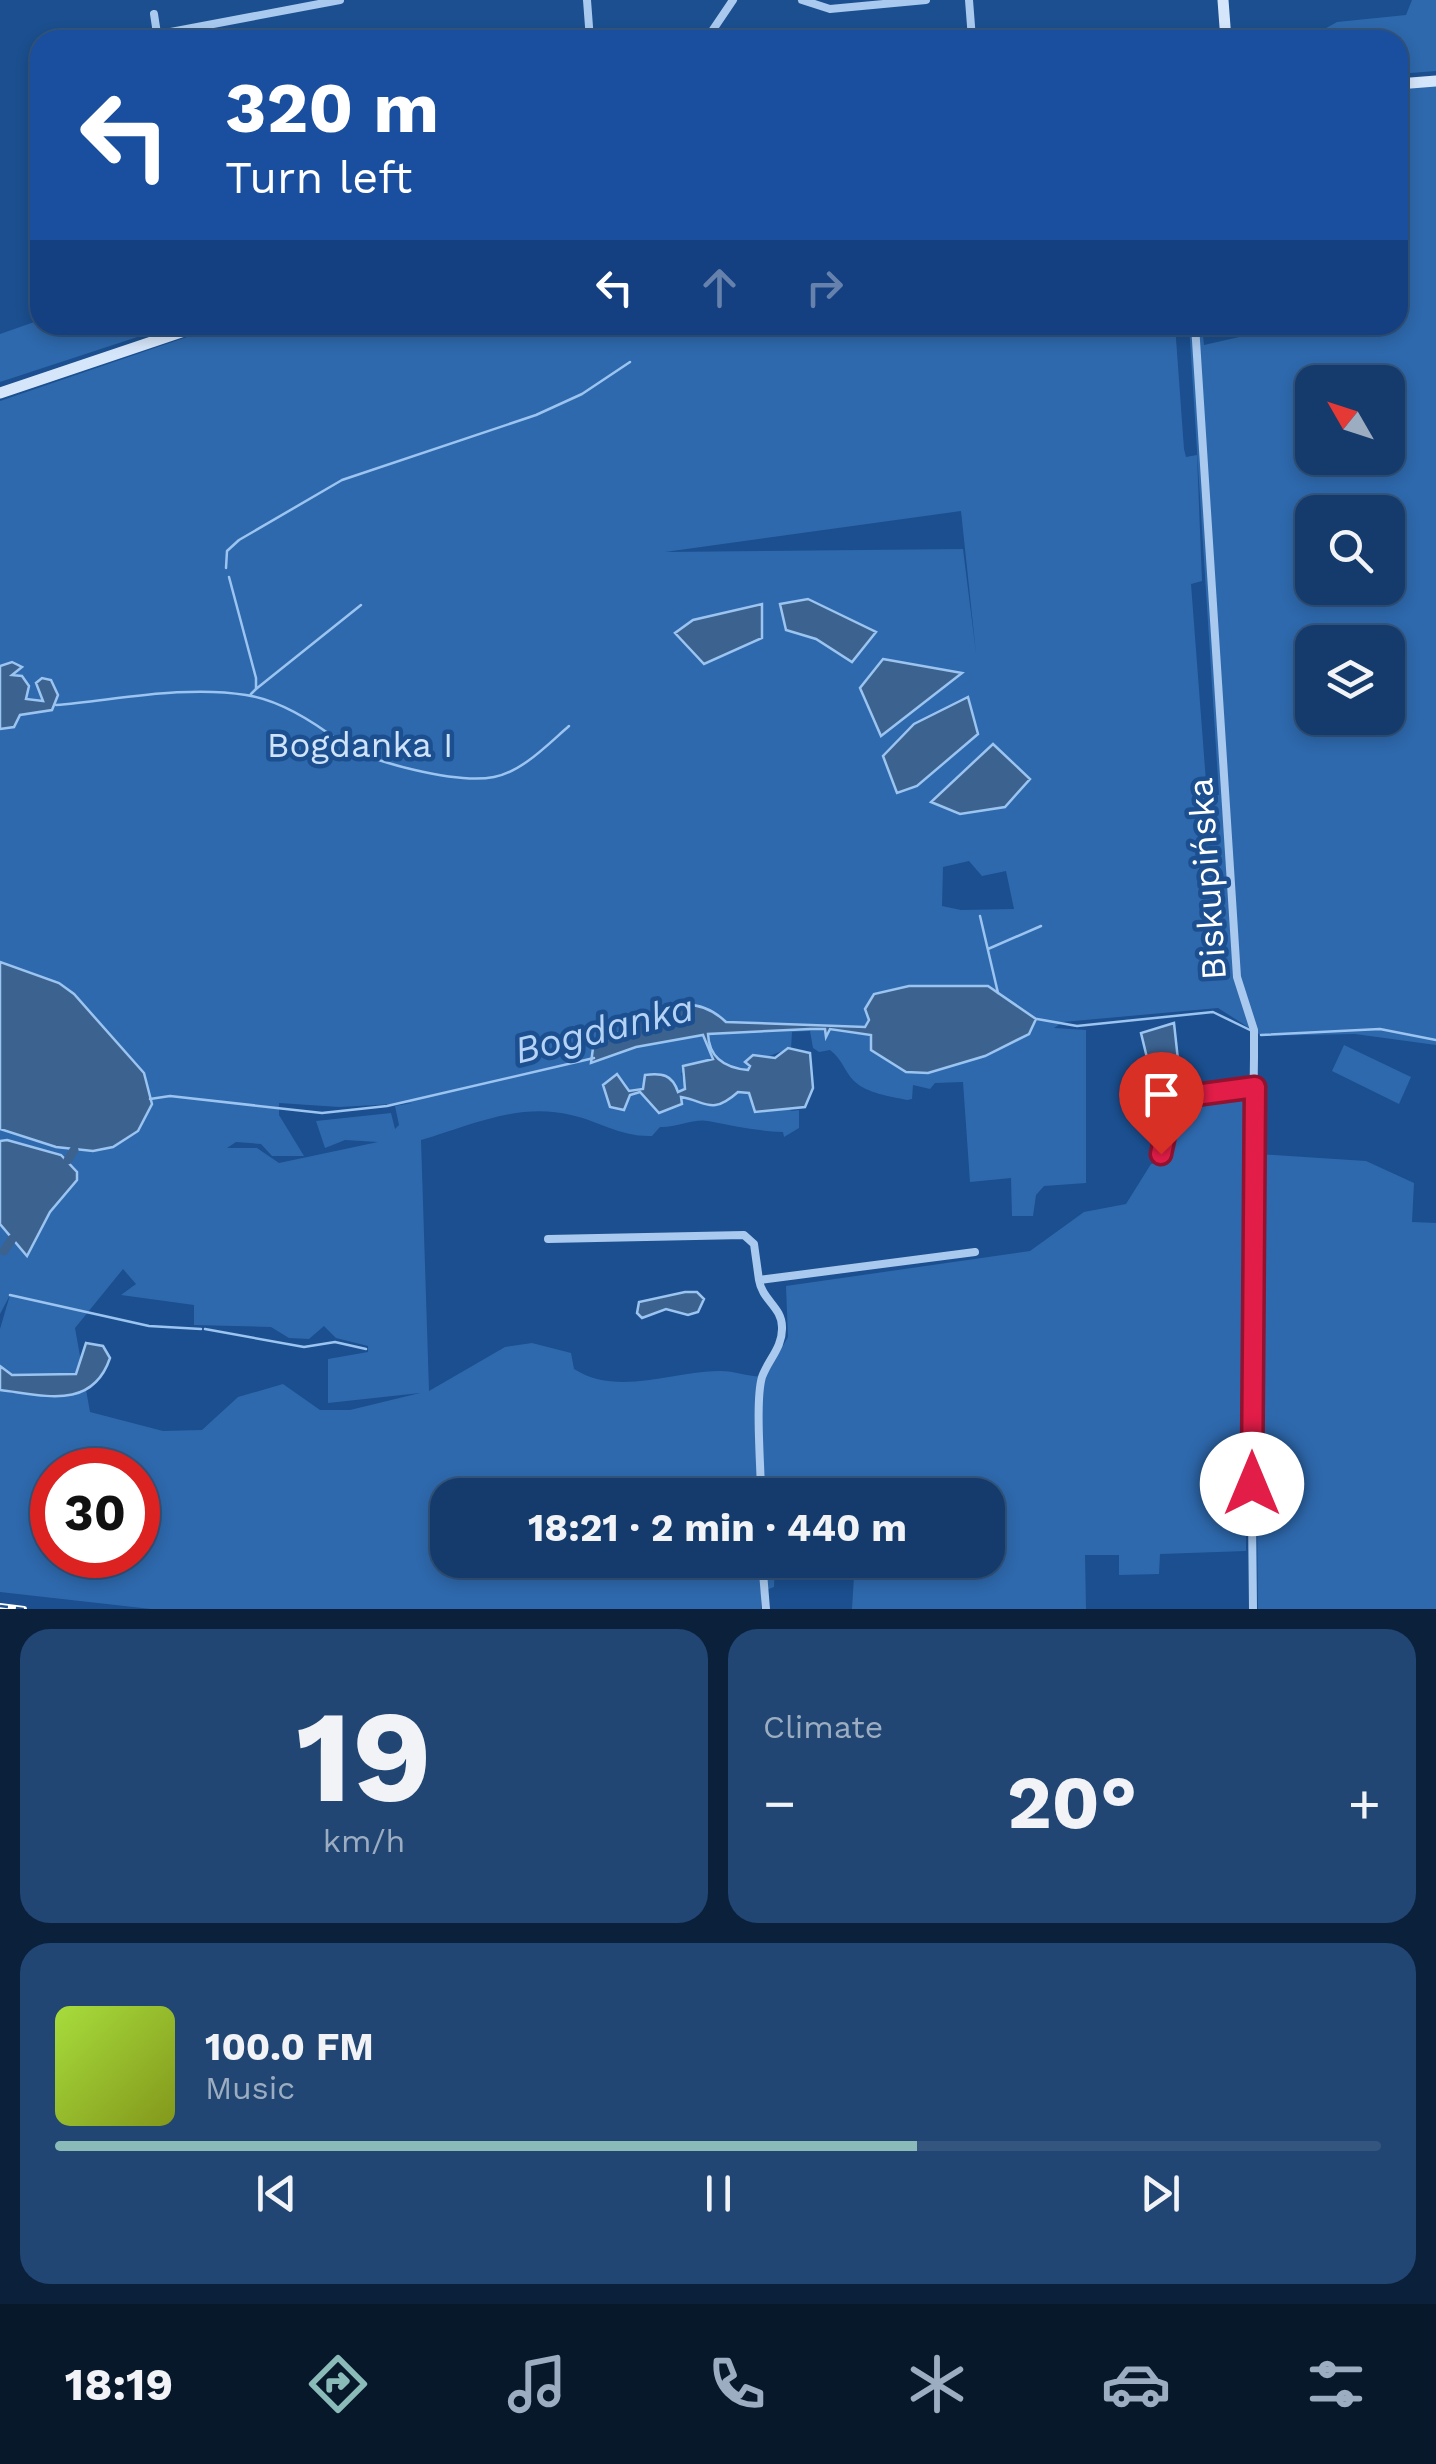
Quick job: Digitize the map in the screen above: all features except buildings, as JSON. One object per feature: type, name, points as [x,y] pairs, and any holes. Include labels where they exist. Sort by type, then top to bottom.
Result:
[{"type":"street","points":[[192,30],[340,0]]},
{"type":"street","points":[[586,0],[589,30]]},
{"type":"street","points":[[713,30],[734,0]]},
{"type":"street","points":[[802,0],[830,9],[926,0]]},
{"type":"street","points":[[970,0],[972,30]]},
{"type":"street","points":[[1223,0],[1225,30]]},
{"type":"street","points":[[154,14],[157,30]]},
{"type":"street","points":[[1408,83],[1436,81]]},
{"type":"street","points":[[0,393],[172,335]]},
{"type":"street","name":"Biskupińska","points":[[1196,335],[1223,712],[1237,977],[1254,1030],[1250,1324],[1254,1609]]},
{"type":"street","points":[[1159,1160],[1173,1098],[1255,1087]]},
{"type":"street","points":[[548,1240],[744,1236],[754,1244],[761,1294],[780,1314],[782,1324],[779,1346],[762,1379],[761,1478]]},
{"type":"street","points":[[758,1280],[975,1252]]},
{"type":"street","points":[[763,1578],[766,1609]]},
{"type":"green space","points":[[1412,0],[1436,0],[1436,71],[1408,73],[1408,30],[1323,30],[1337,22],[1406,15]]},
{"type":"green space","name":"Bogdanka I","points":[[1436,85],[1436,1045],[1355,1034],[1262,1036],[1218,1008],[1063,1022],[1054,1028],[1086,1030],[1086,1183],[1044,1186],[1036,1195],[1033,1216],[1012,1216],[1011,1178],[970,1182],[963,1082],[935,1083],[930,1089],[913,1085],[912,1099],[907,1100],[872,1092],[854,1081],[830,1050],[819,1052],[813,1048],[810,1031],[792,1032],[791,1049],[762,1059],[748,1070],[723,1065],[709,1046],[713,1060],[681,1073],[685,1088],[678,1092],[645,1075],[643,1089],[629,1091],[623,1078],[630,1094],[640,1092],[649,1104],[687,1096],[727,1102],[738,1092],[749,1092],[792,1111],[799,1110],[799,1128],[784,1137],[783,1132],[703,1120],[660,1127],[652,1136],[640,1136],[571,1115],[532,1111],[494,1117],[421,1140],[429,1391],[505,1347],[532,1343],[571,1353],[574,1369],[609,1381],[720,1371],[766,1376],[788,1337],[786,1286],[1030,1251],[1084,1212],[1126,1204],[1151,1164],[1165,1161],[1174,1101],[1244,1091],[1249,1095],[1246,1551],[1160,1554],[1159,1574],[1119,1575],[1119,1555],[1085,1555],[1086,1609],[852,1609],[854,1578],[1005,1578],[1005,1478],[430,1478],[430,1578],[774,1578],[774,1587],[761,1592],[761,1609],[151,1609],[0,1592],[0,1329],[10,1295],[0,1314],[0,401],[193,335],[1176,335],[1184,449],[1186,457],[1197,455],[1202,581],[1191,584],[1207,795],[1219,795],[1190,335],[1203,335],[1204,345],[1248,335],[1408,335],[1408,87]],"holes":[[[961,511],[976,653],[963,549],[665,552]],[[969,861],[982,876],[1006,871],[1014,909],[961,910],[942,906],[943,867]],[[279,1103],[339,1107],[412,1103],[395,1106],[399,1125],[395,1129],[391,1113],[316,1121],[325,1148],[345,1140],[378,1142],[279,1163],[257,1148],[227,1148],[236,1142],[261,1144],[272,1156],[304,1156],[279,1115]],[[123,1269],[136,1284],[121,1295],[194,1305],[194,1325],[271,1327],[289,1338],[309,1339],[324,1326],[336,1338],[368,1346],[368,1352],[328,1359],[328,1403],[420,1393],[350,1410],[320,1410],[283,1384],[238,1397],[202,1430],[163,1431],[90,1412],[75,1328]]]},
{"type":"green space","points":[[30,324],[30,335],[143,335],[0,382],[0,334]]},
{"type":"green space","points":[[1344,1045],[1411,1077],[1399,1104],[1332,1071]]},
{"type":"green space","points":[[1258,1154],[1366,1161],[1414,1183],[1412,1222],[1436,1223],[1436,1609],[1258,1609]]},
{"type":"shaded area","points":[[808,599],[876,632],[852,662],[816,639],[786,630],[780,604]]},
{"type":"shaded area","points":[[762,604],[762,638],[704,664],[675,633],[693,620]]},
{"type":"shaded area","points":[[883,659],[962,673],[881,736],[860,688]]},
{"type":"shaded area","points":[[12,662],[22,667],[12,675],[22,676],[29,686],[26,699],[43,701],[36,683],[42,678],[51,680],[58,695],[52,710],[20,715],[14,727],[0,729],[0,666]]},
{"type":"shaded area","points":[[968,697],[978,734],[917,786],[897,793],[883,756],[914,724]]},
{"type":"shaded area","points":[[993,744],[1030,779],[1005,807],[960,814],[931,802]]},
{"type":"shaded area","points":[[0,962],[59,983],[74,994],[144,1073],[152,1104],[138,1131],[113,1147],[93,1151],[56,1147],[0,1129]]},
{"type":"shaded area","points":[[909,986],[988,986],[1036,1019],[1029,1034],[985,1056],[928,1073],[906,1072],[871,1050],[871,1035],[830,1029],[826,1037],[825,1029],[708,1034],[715,1055],[740,1069],[748,1070],[750,1066],[745,1062],[753,1055],[775,1058],[788,1048],[810,1053],[813,1088],[805,1107],[755,1112],[749,1093],[738,1092],[715,1105],[681,1097],[682,1104],[659,1113],[640,1092],[630,1095],[624,1110],[610,1107],[603,1085],[617,1074],[629,1091],[643,1089],[645,1075],[651,1074],[669,1078],[678,1092],[685,1089],[683,1066],[713,1059],[703,1035],[636,1047],[591,1063],[593,1048],[643,1018],[676,1005],[709,1010],[726,1022],[865,1027],[869,1020],[865,1009],[874,994]]},
{"type":"shaded area","points":[[1174,1023],[1178,1060],[1149,1066],[1141,1033]]},
{"type":"shaded area","points":[[0,1141],[61,1155],[77,1172],[77,1180],[50,1212],[27,1256],[0,1224]]},
{"type":"shaded area","points":[[697,1292],[704,1299],[698,1312],[688,1315],[666,1309],[642,1318],[637,1313],[639,1302]]},
{"type":"shaded area","points":[[86,1343],[103,1346],[110,1358],[102,1375],[79,1393],[49,1396],[0,1390],[0,1366],[12,1375],[76,1374]]},
{"type":"waterway","points":[[226,568],[227,551],[239,540],[342,480],[536,415],[582,394],[630,362]]},
{"type":"waterway","points":[[229,577],[256,678],[256,689],[251,694]]},
{"type":"waterway","points":[[256,689],[361,605]]},
{"type":"waterway","points":[[56,705],[175,692],[246,695],[283,707],[372,757],[437,775],[478,778],[515,769],[569,726]]},
{"type":"waterway","points":[[980,916],[998,993]]},
{"type":"waterway","points":[[988,949],[1041,926]]},
{"type":"waterway","name":"Bogdanka","points":[[1037,1019],[1077,1026],[1213,1012],[1250,1030]]},
{"type":"waterway","name":"Bogdanka","points":[[1261,1035],[1380,1029],[1436,1040]]},
{"type":"waterway","name":"Bogdanka","points":[[150,1099],[170,1096],[322,1113],[387,1106],[594,1058]]},
{"type":"waterway","points":[[68,1160],[74,1150]]},
{"type":"waterway","points":[[4,1251],[12,1239]]},
{"type":"waterway","points":[[10,1295],[149,1326],[201,1329]]},
{"type":"waterway","points":[[205,1329],[304,1347],[335,1342],[366,1349]]},
{"type":"railway","points":[[0,1606],[24,1609]]},
{"type":"route","points":[[1161,1154],[1173,1098],[1255,1087],[1250,1324],[1252,1484]]}]
